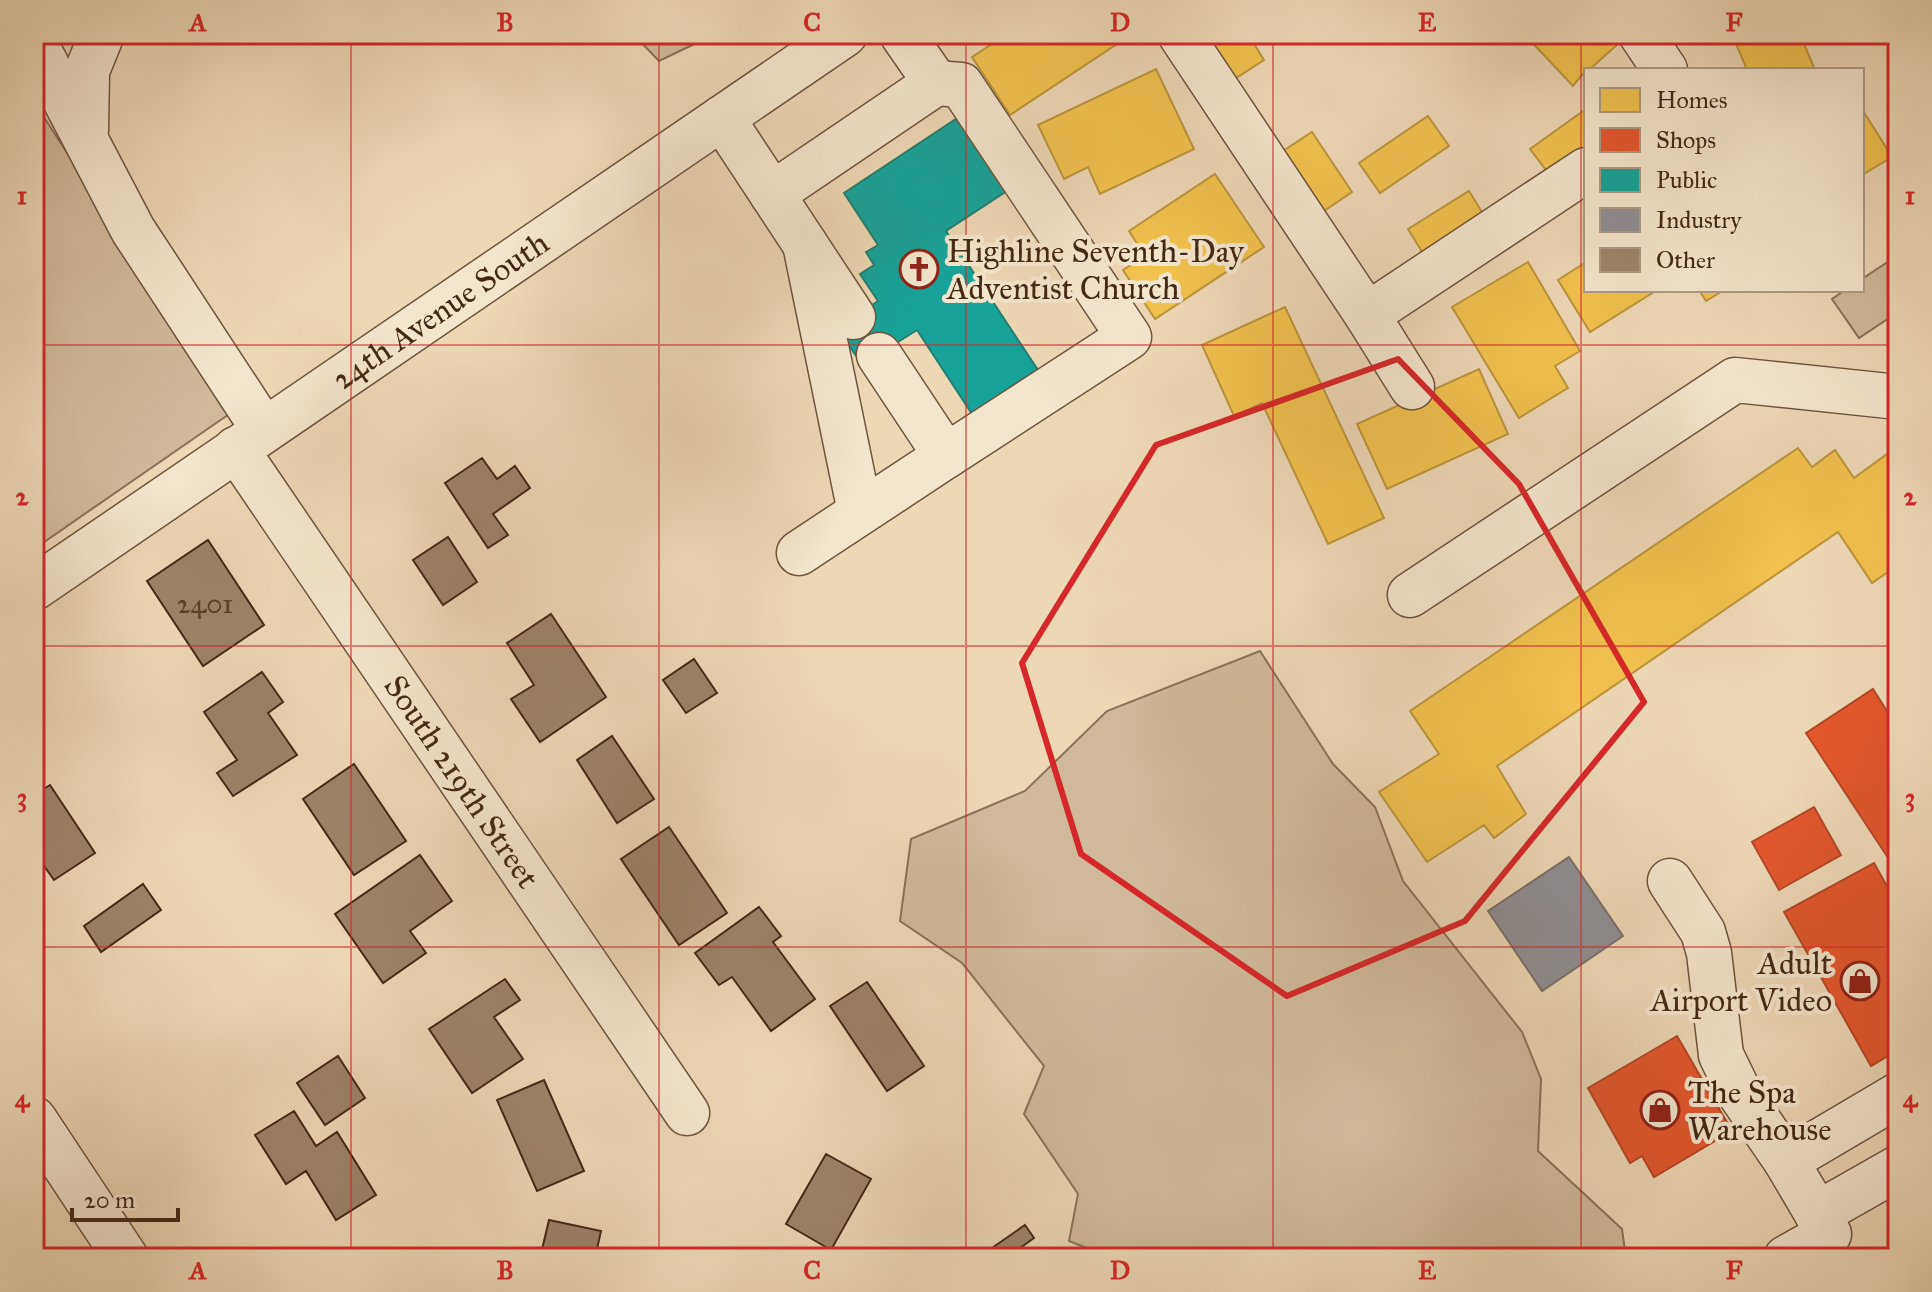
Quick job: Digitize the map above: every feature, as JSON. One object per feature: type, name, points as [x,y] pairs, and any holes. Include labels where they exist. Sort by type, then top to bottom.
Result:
[{"type":"street","points":[[86,137],[87,71],[102,34]]},
{"type":"street","name":"24th Avenue South","points":[[34,588],[845,34]]},
{"type":"street","points":[[902,34],[936,83]]},
{"type":"street","points":[[1180,34],[1412,387]]},
{"type":"street","points":[[1641,34],[1664,68]]},
{"type":"street","name":"South 219th Street","points":[[34,41],[133,230],[250,439],[687,1113]]},
{"type":"street","points":[[772,194],[936,83],[961,85],[1129,337],[799,553]]},
{"type":"street","points":[[722,118],[853,317]]},
{"type":"street","points":[[1367,315],[1584,171]]},
{"type":"street","points":[[805,244],[860,512]]},
{"type":"street","points":[[879,355],[946,456]]},
{"type":"street","points":[[1410,595],[1735,380],[1898,397]]},
{"type":"street","points":[[1670,881],[1703,932],[1709,953],[1721,1055],[1740,1094],[1786,1161],[1829,1234],[1786,1258]]},
{"type":"street","points":[[1786,1161],[1898,1095]]},
{"type":"street","points":[[34,1119],[126,1258]]},
{"type":"street","points":[[1817,1214],[1898,1168]]},
{"type":"highlighted area","points":[[1398,359],[1519,484],[1644,702],[1465,921],[1287,996],[1081,854],[1022,663],[1156,445]]},
{"type":"shaded area","points":[[633,34],[715,34],[659,61]]},
{"type":"shaded area","points":[[34,102],[235,410],[34,549]]},
{"type":"shaded area","points":[[1898,255],[1898,312],[1859,338],[1832,299],[1842,292],[1864,292],[1864,278]]},
{"type":"shaded area","points":[[1260,651],[1333,764],[1375,807],[1403,881],[1522,1032],[1541,1079],[1538,1151],[1622,1229],[1626,1258],[1112,1258],[1069,1241],[1078,1194],[1024,1114],[1044,1066],[962,963],[900,921],[911,839],[1025,791],[1107,711]]},
{"type":"building: Homes","points":[[1007,34],[1118,34],[1123,40],[1010,115],[972,57]]},
{"type":"building: Homes","points":[[1205,34],[1248,34],[1264,60],[1233,80]]},
{"type":"building: Homes","points":[[1524,34],[1611,34],[1619,43],[1591,68],[1584,68],[1573,86]]},
{"type":"building: Homes","points":[[1732,34],[1800,34],[1814,68],[1746,68]]},
{"type":"building: Homes","points":[[1156,69],[1194,149],[1100,194],[1088,167],[1064,179],[1038,125]]},
{"type":"building: Homes","points":[[1584,110],[1584,148],[1549,174],[1530,149]]},
{"type":"building: Homes","points":[[1864,112],[1892,157],[1864,174]]},
{"type":"building: Homes","points":[[1428,116],[1449,146],[1380,193],[1359,163]]},
{"type":"building: Homes","points":[[1312,132],[1352,192],[1321,213],[1280,153]]},
{"type":"building: Homes","points":[[1215,174],[1264,247],[1155,319],[1123,270],[1145,256],[1129,231]]},
{"type":"building: Homes","points":[[1469,191],[1485,217],[1424,255],[1408,229]]},
{"type":"building: Homes","points":[[1528,262],[1580,351],[1555,366],[1568,388],[1519,418],[1452,307]]},
{"type":"building: Homes","points":[[1584,263],[1584,292],[1654,292],[1590,332],[1558,280]]},
{"type":"building: Homes","points":[[1700,292],[1721,292],[1706,301]]},
{"type":"building: Homes","points":[[1285,307],[1384,518],[1328,544],[1262,403],[1234,416],[1202,345]]},
{"type":"building: Homes","points":[[1479,369],[1508,434],[1387,489],[1357,424]]},
{"type":"building: Homes","points":[[1898,446],[1898,565],[1872,583],[1838,532],[1497,766],[1526,814],[1494,838],[1484,825],[1427,862],[1379,792],[1439,754],[1410,711],[1798,448],[1812,467],[1835,450],[1854,478]]},
{"type":"building: Shops","points":[[1873,689],[1892,719],[1898,715],[1898,873],[1806,733]]},
{"type":"building: Shops","points":[[1814,807],[1841,855],[1779,890],[1752,842]]},
{"type":"building: Shops","name":"Adult Airport Video","points":[[1874,863],[1898,906],[1898,1050],[1871,1066],[1784,912]]},
{"type":"building: Shops","name":"The Spa Warehouse","points":[[1677,1036],[1732,1131],[1654,1177],[1642,1156],[1630,1163],[1588,1088]]},
{"type":"building: Public","name":"Highline Seventh-Day Adventist Church","points":[[965,113],[1013,187],[946,231],[1040,373],[974,417],[917,330],[862,365],[837,327],[878,301],[860,274],[874,265],[866,252],[878,245],[844,193]]},
{"type":"building: Industry","points":[[1569,857],[1623,936],[1542,991],[1488,911]]},
{"type":"building: Other","points":[[482,458],[497,479],[515,466],[530,488],[493,514],[508,535],[488,548],[445,483]]},
{"type":"building: Other","points":[[448,537],[477,582],[443,605],[413,560]]},
{"type":"building: Other","points":[[208,540],[264,625],[203,666],[147,581]]},
{"type":"building: Other","points":[[551,614],[606,697],[540,742],[511,699],[534,685],[507,643]]},
{"type":"building: Other","points":[[694,659],[717,693],[686,713],[663,680]]},
{"type":"building: Other","points":[[262,672],[283,702],[268,713],[297,755],[233,796],[217,773],[237,760],[204,712]]},
{"type":"building: Other","points":[[612,736],[654,799],[617,823],[577,760]]},
{"type":"building: Other","points":[[354,764],[406,841],[354,875],[303,799]]},
{"type":"building: Other","points":[[50,785],[95,853],[54,880],[42,863],[36,867],[34,864],[34,836],[40,832],[34,823],[34,795]]},
{"type":"building: Other","points":[[669,827],[727,913],[679,945],[621,859]]},
{"type":"building: Other","points":[[420,855],[452,901],[410,931],[426,953],[383,983],[335,914]]},
{"type":"building: Other","points":[[143,884],[161,910],[101,952],[84,926]]},
{"type":"building: Other","points":[[759,907],[781,936],[773,942],[815,999],[771,1031],[732,977],[719,985],[695,953]]},
{"type":"building: Other","points":[[505,979],[520,1000],[494,1017],[523,1059],[472,1093],[429,1029]]},
{"type":"building: Other","points":[[867,982],[924,1066],[887,1091],[830,1006]]},
{"type":"building: Other","points":[[338,1056],[365,1098],[325,1125],[297,1083]]},
{"type":"building: Other","points":[[544,1080],[584,1171],[537,1191],[497,1100]]},
{"type":"building: Other","points":[[294,1111],[316,1146],[337,1132],[376,1195],[336,1220],[306,1171],[286,1184],[255,1135]]},
{"type":"building: Other","points":[[826,1154],[871,1179],[831,1250],[786,1224]]},
{"type":"building: Other","points":[[549,1220],[601,1231],[595,1258],[540,1258]]},
{"type":"building: Other","points":[[1025,1225],[1034,1238],[1006,1258],[999,1258],[992,1248]]},
{"type":"place","name":"Highline Seventh-Day Adventist Church","points":[[919,269]]},
{"type":"place","name":"Adult Airport Video","points":[[1860,981]]},
{"type":"place","name":"The Spa Warehouse","points":[[1660,1110]]}]
